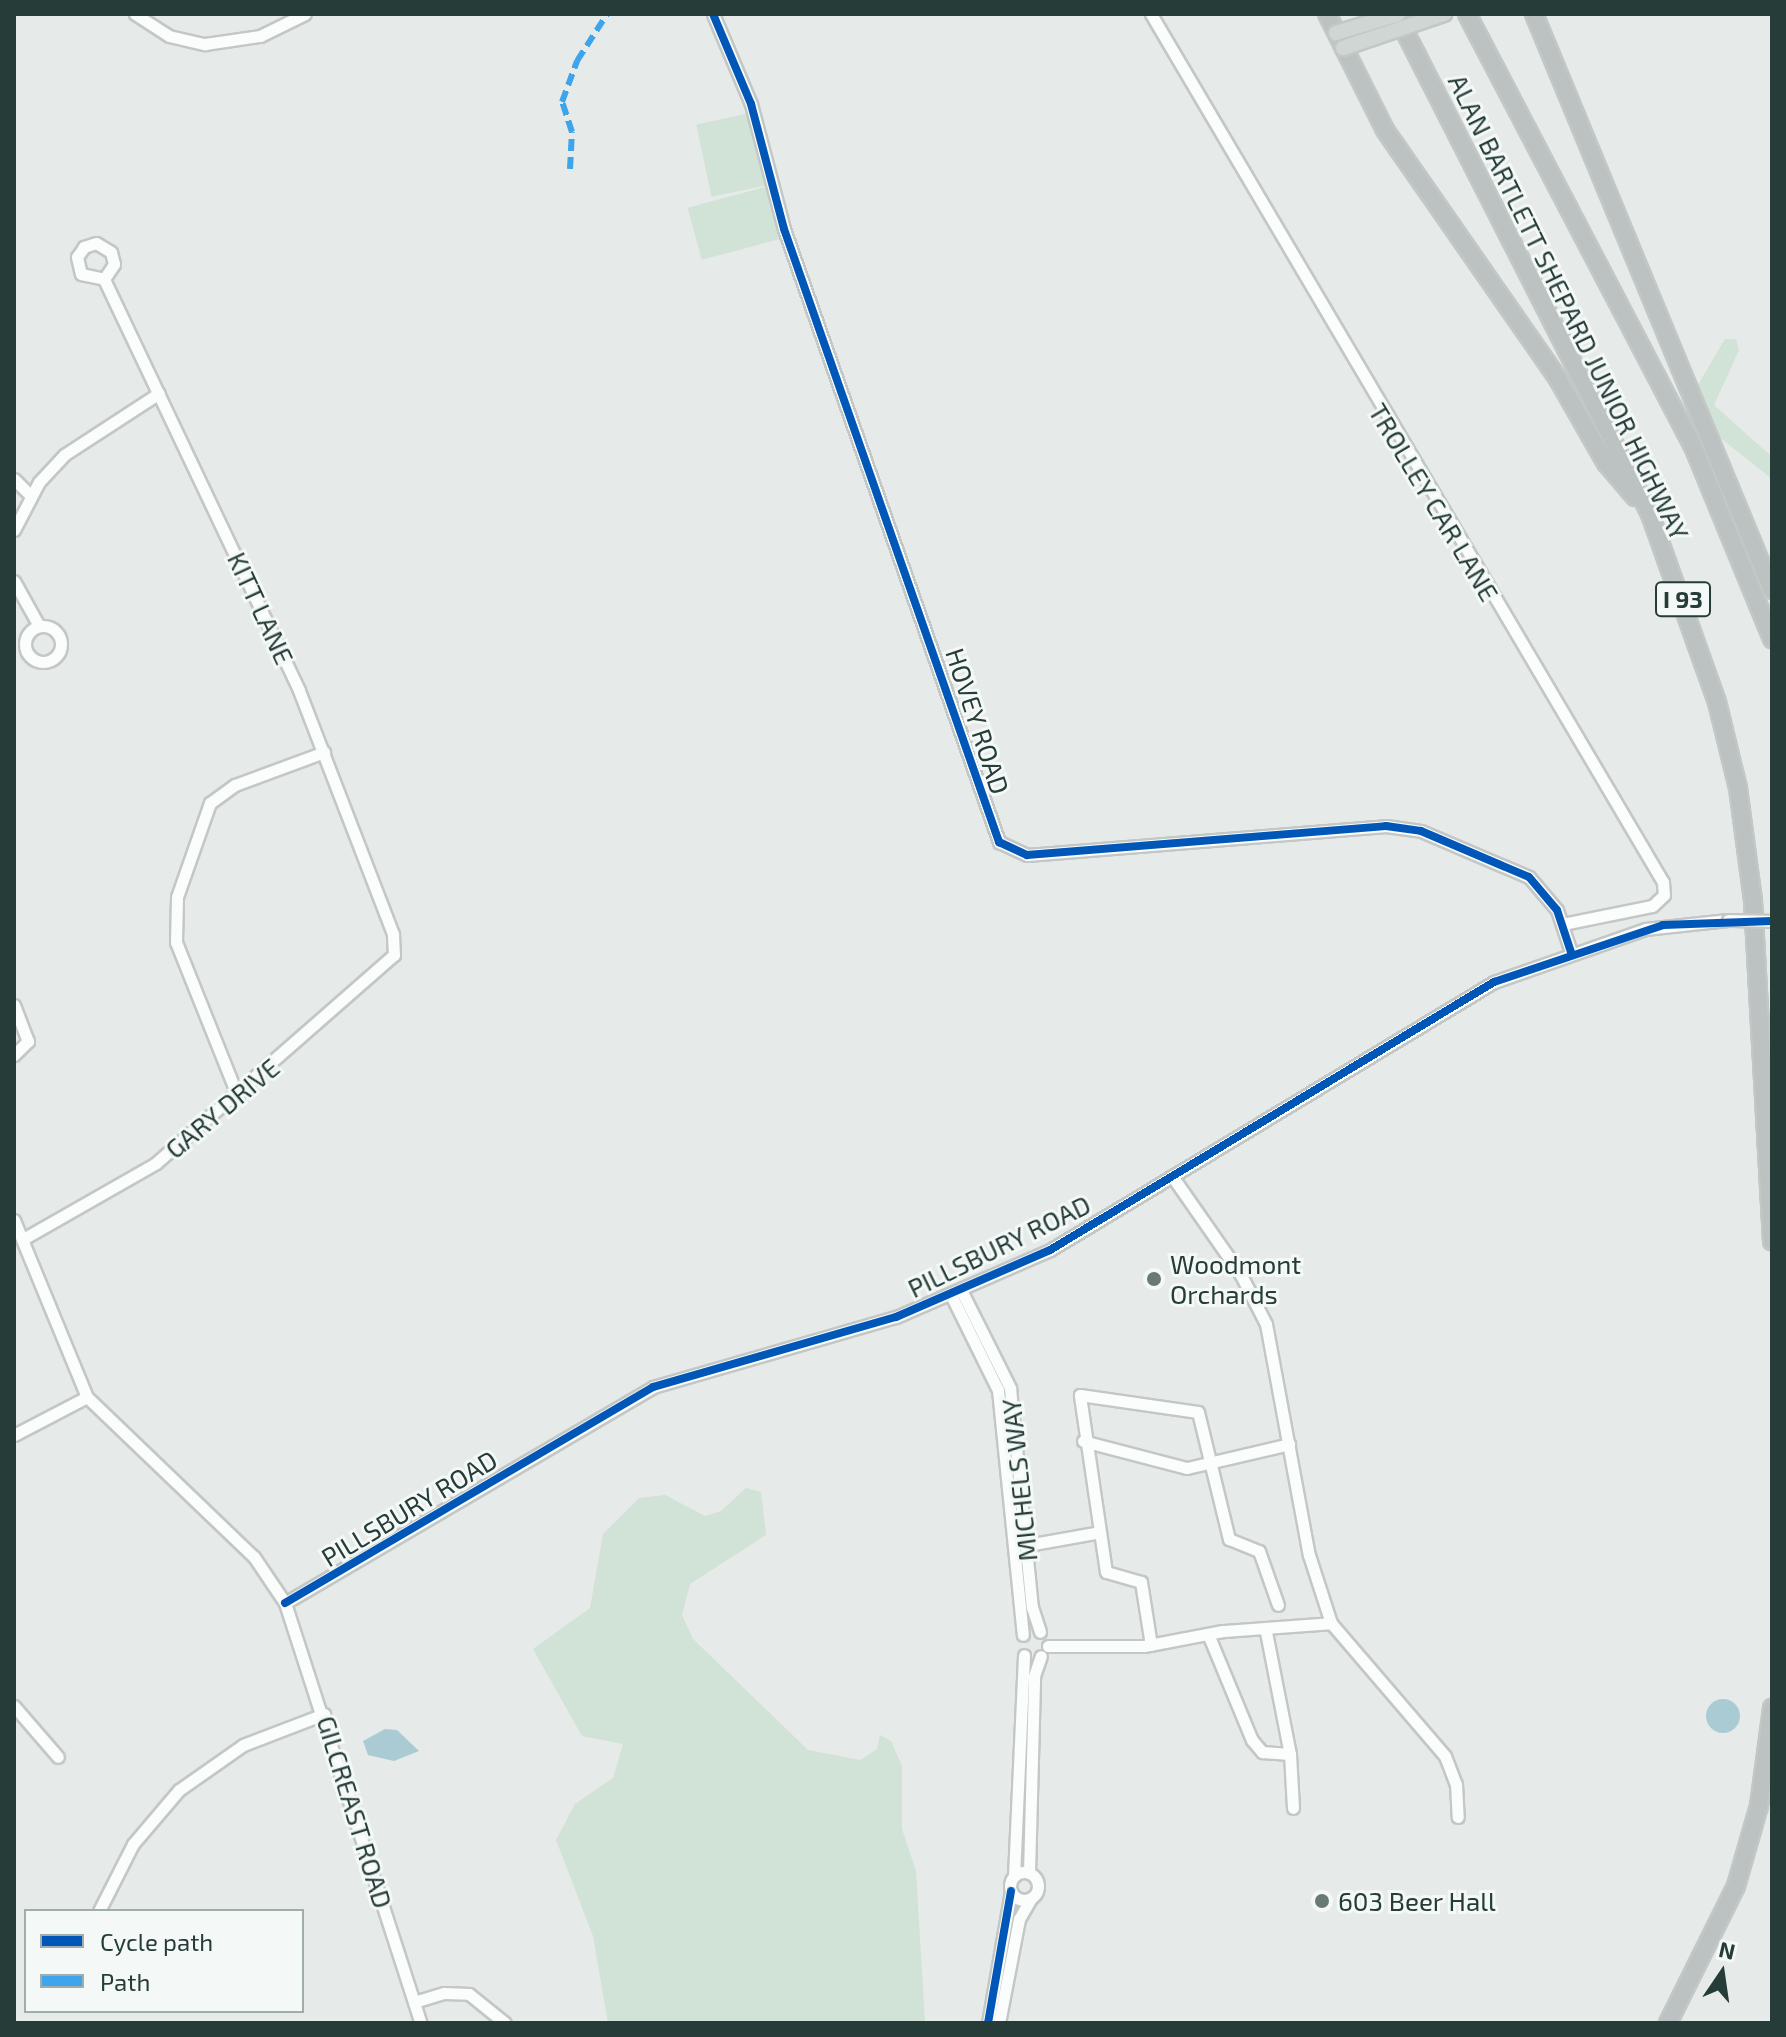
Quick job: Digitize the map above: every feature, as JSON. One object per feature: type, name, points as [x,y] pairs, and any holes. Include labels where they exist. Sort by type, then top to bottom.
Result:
[{"type":"highway","points":[[1327,14],[1385,130],[1558,379],[1606,463],[1650,514]]},
{"type":"highway","name":"ALAN BARTLETT SHEPARD JUNIOR HIGHWAY","points":[[1397,14],[1650,514],[1717,702],[1738,788],[1753,901],[1772,1241]]},
{"type":"highway","name":"ALAN BARTLETT SHEPARD JUNIOR HIGHWAY","points":[[1467,14],[1687,434],[1772,639]]},
{"type":"highway","points":[[1534,14],[1772,590]]},
{"type":"highway","points":[[1541,14],[1544,37]]},
{"type":"highway","points":[[1668,2023],[1736,1886],[1759,1806],[1772,1708]]},
{"type":"main road","points":[[1339,41],[1397,14]]},
{"type":"main road","points":[[1339,41],[1444,14]]},
{"type":"street","points":[[135,14],[169,36],[205,44],[260,36],[305,14]]},
{"type":"street","name":"HOVEY ROAD","points":[[713,14],[751,104],[784,229],[999,842],[1027,855],[1403,827],[1526,875],[1546,892],[1563,924],[1571,952]]},
{"type":"street","name":"TROLLEY CAR LANE","points":[[1151,14],[1213,128],[1663,882],[1664,895],[1652,906],[1563,924]]},
{"type":"street","name":"KITT LANE","points":[[104,279],[324,752],[395,947]]},
{"type":"street","points":[[14,530],[31,496],[64,455],[159,393]]},
{"type":"street","points":[[14,479],[31,496]]},
{"type":"street","points":[[14,581],[39,626]]},
{"type":"street","points":[[238,1097],[176,942],[177,897],[210,803],[235,785],[324,752]]},
{"type":"street","name":"PILLSBURY ROAD","points":[[285,1603],[653,1387],[896,1317],[1050,1250],[1453,1003],[1571,952],[1663,925],[1728,920],[1772,921]]},
{"type":"street","name":"GARY DRIVE","points":[[23,1239],[125,1185],[238,1097],[385,968],[395,947]]},
{"type":"street","points":[[14,1005],[28,1041],[14,1055]]},
{"type":"street","points":[[1172,1176],[1252,1293],[1277,1376],[1314,1577],[1331,1623],[1445,1756],[1456,1784],[1458,1817]]},
{"type":"street","points":[[14,1220],[87,1397],[254,1557],[285,1603]]},
{"type":"street","name":"MICHELS WAY","points":[[956,1293],[1010,1388],[1032,1607],[1045,1651]]},
{"type":"street","name":"MICHELS WAY","points":[[956,1293],[998,1390],[1024,1655]]},
{"type":"street","points":[[1151,1645],[1141,1582],[1106,1572],[1095,1533],[1080,1395],[1198,1412],[1213,1462],[1229,1539],[1259,1551],[1278,1605]]},
{"type":"street","points":[[14,1435],[87,1397]]},
{"type":"street","points":[[1083,1441],[1187,1468],[1289,1444]]},
{"type":"street","points":[[1033,1544],[1095,1533]]},
{"type":"street","name":"GILCREAST ROAD","points":[[285,1603],[324,1714],[421,2023]]},
{"type":"street","points":[[988,2023],[1014,1876],[1024,1655],[1151,1645],[1208,1634],[1266,1632],[1331,1623]]},
{"type":"street","points":[[1023,1635],[1040,1632]]},
{"type":"street","points":[[1266,1632],[1290,1754],[1293,1808]]},
{"type":"street","points":[[1208,1634],[1252,1740],[1262,1752],[1290,1754]]},
{"type":"street","points":[[999,2023],[1019,1919],[1038,1883],[1029,1873],[1034,1676],[1045,1651]]},
{"type":"street","points":[[14,1706],[58,1757]]},
{"type":"street","points":[[100,1909],[124,1858],[179,1790],[243,1745],[324,1714]]},
{"type":"street","points":[[1014,1876],[1029,1873]]},
{"type":"street","points":[[1011,1891],[1031,1898]]},
{"type":"street","points":[[414,2002],[444,1993],[469,1994],[505,2023]]},
{"type":"green space","points":[[750,113],[765,185],[712,197],[696,124]]},
{"type":"green space","points":[[765,187],[779,239],[702,260],[688,208]]},
{"type":"green space","points":[[1725,339],[1736,339],[1739,350],[1714,405],[1772,457],[1772,479],[1689,413],[1689,400]]},
{"type":"green space","points":[[746,1488],[761,1492],[766,1535],[690,1584],[682,1615],[693,1639],[808,1750],[860,1760],[877,1749],[880,1735],[891,1741],[902,1766],[902,1829],[916,1871],[925,2023],[608,2023],[593,1936],[556,1840],[575,1804],[613,1778],[623,1744],[582,1736],[533,1649],[590,1608],[603,1534],[639,1498],[665,1495],[705,1516],[721,1511]]},
{"type":"water","points":[[1723,1699],[1735,1704],[1740,1716],[1735,1728],[1723,1733],[1711,1728],[1706,1716],[1711,1704]]},
{"type":"water","points":[[385,1729],[397,1730],[419,1751],[394,1761],[368,1755],[363,1741]]},
{"type":"marked path","points":[[570,169],[572,132],[562,102],[577,61],[607,14]]},
{"type":"cycle path","points":[[713,14],[751,104],[784,229],[999,842],[1027,855],[1386,826],[1421,831],[1529,877],[1557,910],[1571,952]]},
{"type":"cycle path","points":[[285,1603],[653,1387],[896,1317],[1050,1250],[1494,982],[1663,925],[1772,921]]},
{"type":"cycle path","points":[[988,2023],[1011,1891]]},
{"type":"place","name":"Woodmont Orchards","points":[[1154,1279]]},
{"type":"place","name":"603 Beer Hall","points":[[1322,1901]]}]
